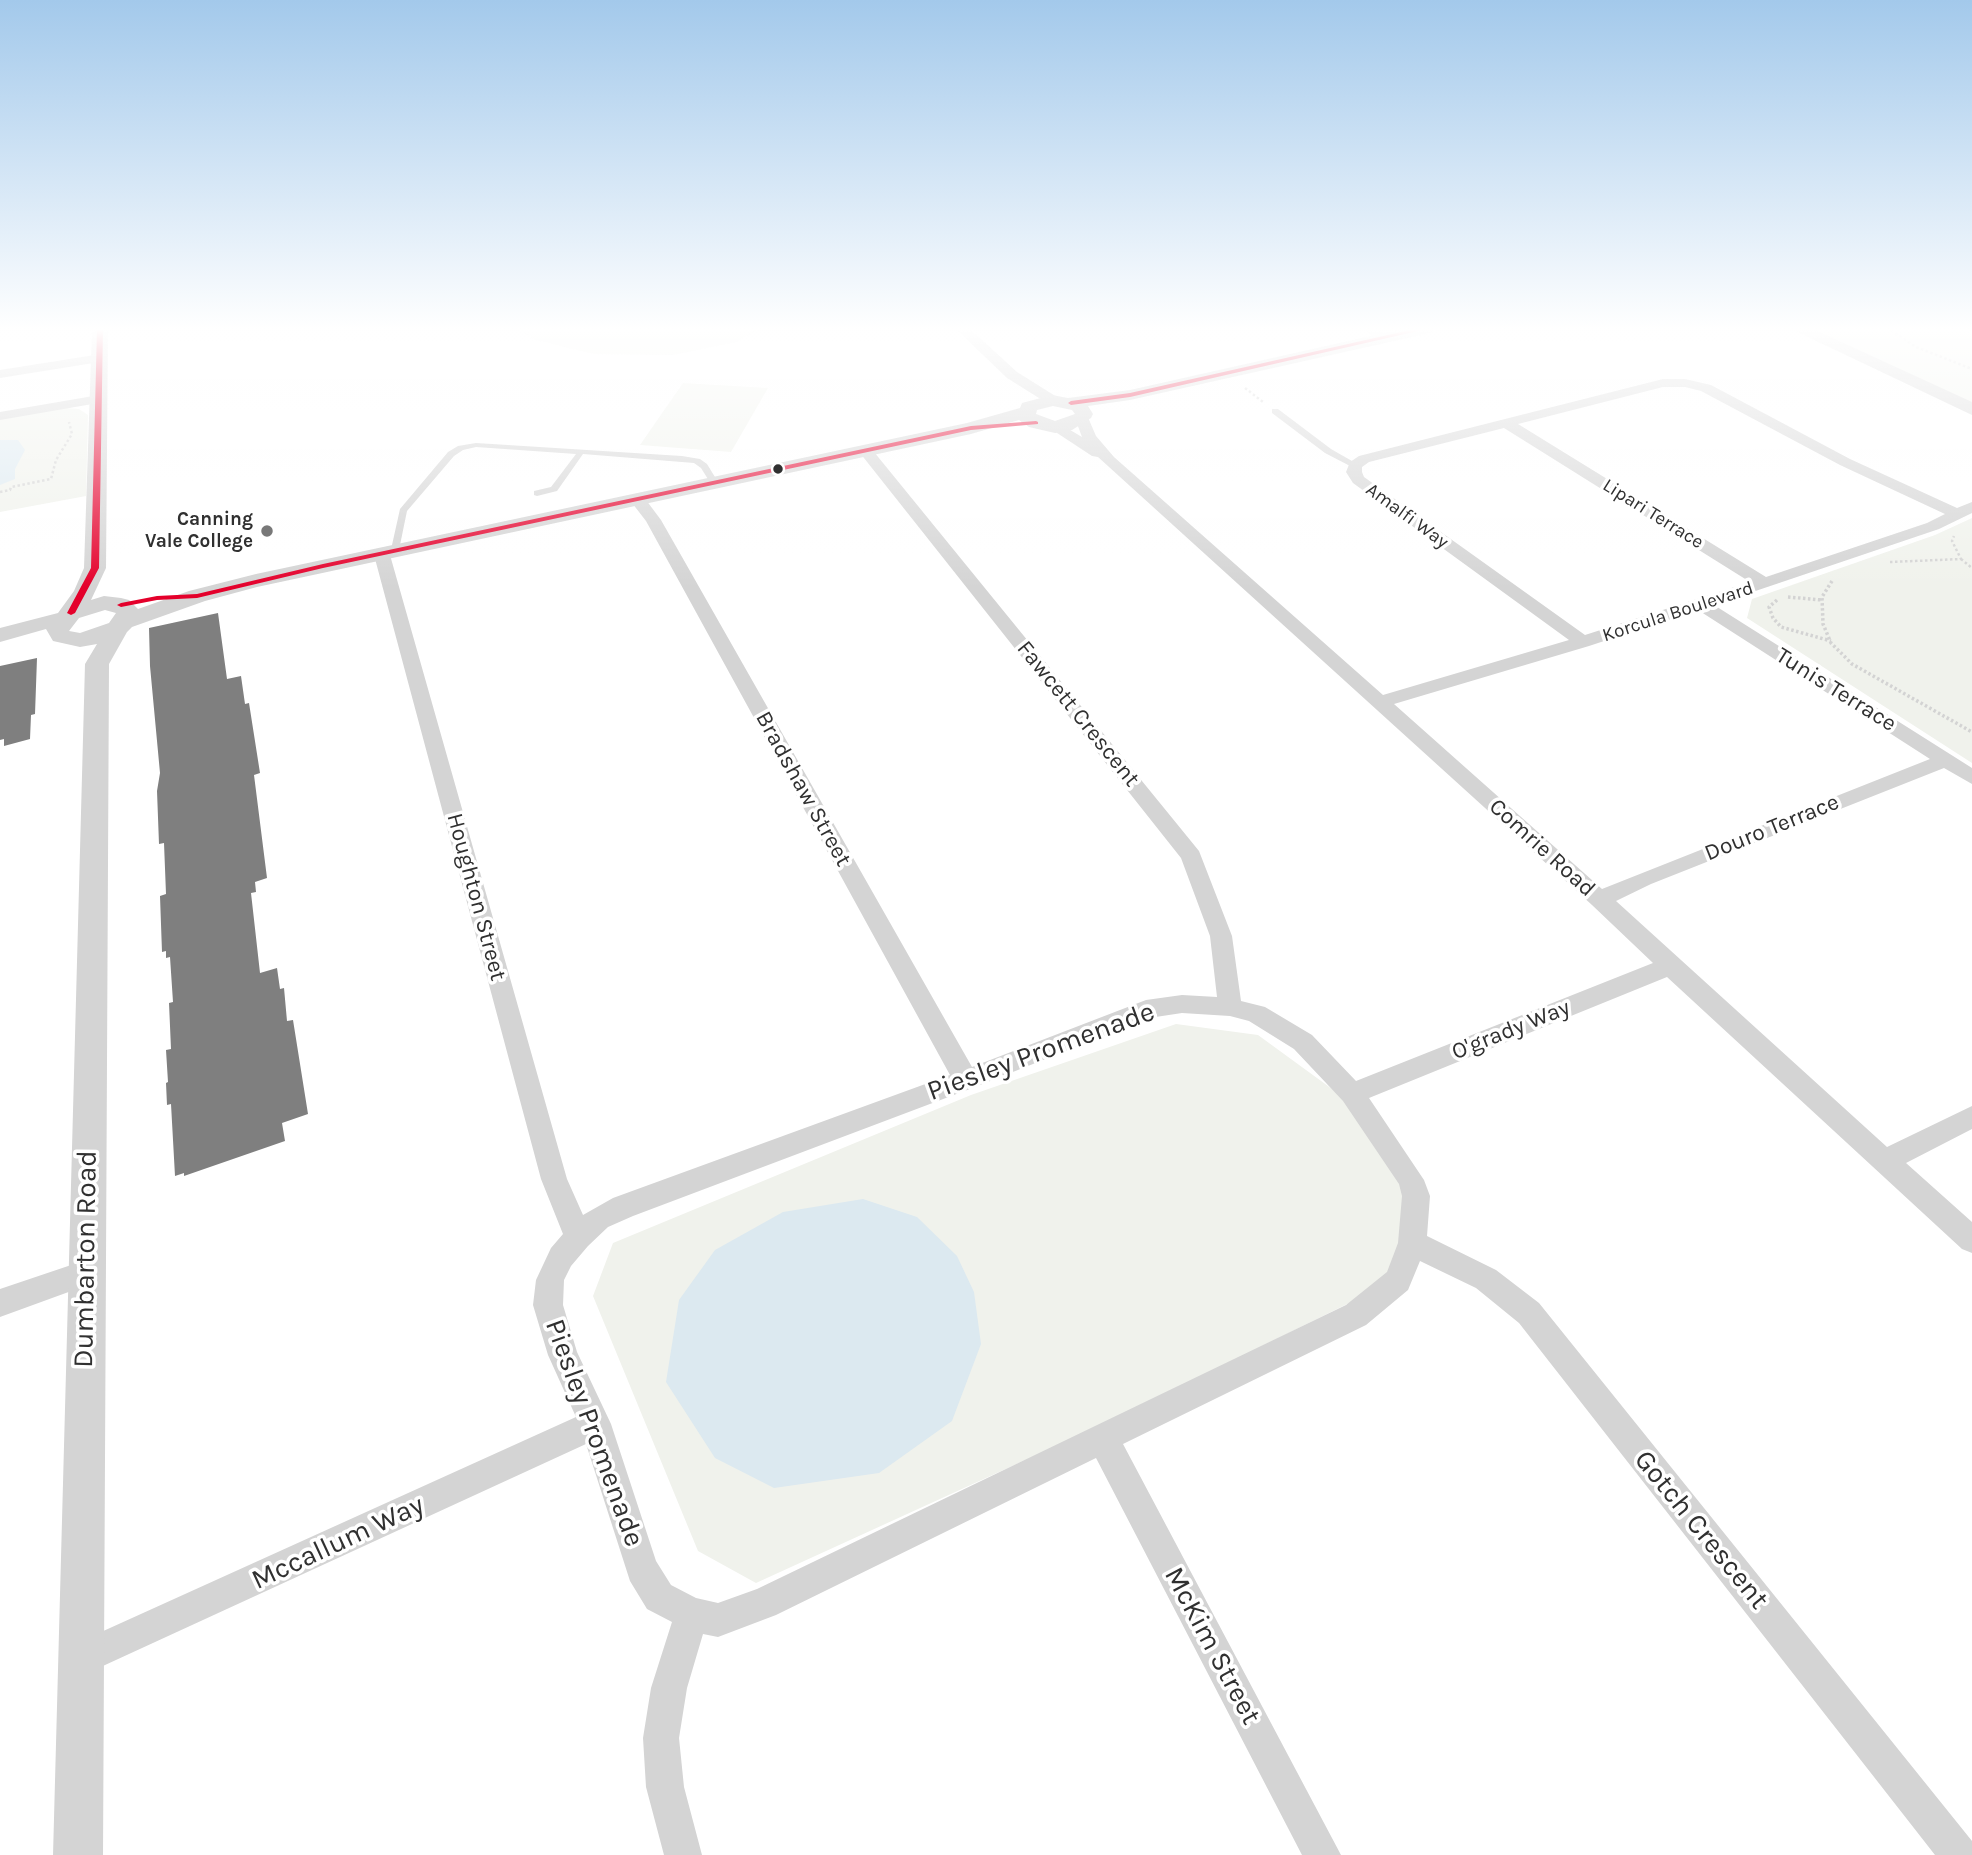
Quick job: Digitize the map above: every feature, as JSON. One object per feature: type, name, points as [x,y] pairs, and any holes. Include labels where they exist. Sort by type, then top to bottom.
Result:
[{"type":"street","name":"Dumbarton Road","points":[[78,1855],[86,1273],[74,635],[85,591],[95,568],[99,415]]},
{"type":"street","points":[[74,635],[93,605],[119,615],[865,450],[1037,417],[1072,424],[1077,415]]},
{"type":"street","name":"Comrie Road","points":[[1080,415],[1089,437],[1109,460],[1601,899],[1670,966],[1972,1240]]},
{"type":"street","name":"Amalfi Way","points":[[1539,415],[1364,459],[1355,465],[1354,472],[1359,480],[1583,642]]},
{"type":"street","name":"Amalfi Way","points":[[1756,415],[1845,462],[1962,518]]},
{"type":"street","name":"Comrie Road","points":[[1037,417],[1109,460]]},
{"type":"street","name":"Lipari Terrace","points":[[1506,423],[1764,583]]},
{"type":"street","name":"Fawcett Crescent","points":[[865,450],[1191,856],[1221,936],[1230,1007]]},
{"type":"street","name":"Bradshaw Street","points":[[638,499],[653,520],[966,1080]]},
{"type":"street","name":"Korcula Boulevard","points":[[1379,702],[1583,642],[1962,518]]},
{"type":"street","name":"Houghton Street","points":[[391,553],[554,1178],[579,1237]]},
{"type":"street","points":[[95,568],[110,587],[119,615]]},
{"type":"street","name":"Tunis Terrace","points":[[1700,604],[1972,777]]},
{"type":"street","name":"Dumbarton Road","points":[[74,635],[119,615]]},
{"type":"street","points":[[0,635],[41,623],[74,635]]},
{"type":"street","points":[[0,642],[74,635]]},
{"type":"street","name":"Douro Terrace","points":[[1601,899],[1643,879],[1946,760]]},
{"type":"street","name":"O'grady Way","points":[[1352,1094],[1670,966]]},
{"type":"street","name":"Piesley Promenade","points":[[1182,1004],[1230,1007],[1256,1014],[1303,1042],[1352,1094],[1411,1180],[1416,1196],[1412,1243],[1398,1281],[1356,1315],[764,1603],[718,1620],[692,1614],[659,1597],[642,1569],[595,1424],[563,1355],[548,1305],[550,1280],[561,1257],[579,1237],[598,1218],[623,1207],[966,1080],[1146,1009],[1182,1004]]},
{"type":"street","points":[[1884,1161],[1972,1117]]},
{"type":"street","name":"Gotch Crescent","points":[[1412,1243],[1486,1279],[1529,1313],[1959,1855]]},
{"type":"street","points":[[0,1303],[86,1273]]},
{"type":"street","name":"Mccallum Way","points":[[80,1659],[595,1424]]},
{"type":"street","name":"McKim Street","points":[[1102,1437],[1322,1855]]},
{"type":"street","points":[[683,1855],[665,1787],[661,1738],[669,1688],[692,1614]]},
{"type":"lane","points":[[1280,415],[1328,451],[1355,465]]},
{"type":"lane","points":[[391,553],[396,545],[403,512],[445,461],[461,448],[476,445],[697,461],[704,466],[714,482]]},
{"type":"lane","points":[[537,494],[554,489],[581,452]]},
{"type":"lane","points":[[445,461],[458,462]]},
{"type":"lane","points":[[558,468],[568,469]]},
{"type":"lane","points":[[424,486],[436,487]]},
{"type":"path","points":[[0,492],[10,490],[11,487],[51,479],[56,460],[72,434],[72,425],[61,419]]},
{"type":"path","points":[[1962,518],[1952,541],[1961,559],[1972,568]]},
{"type":"path","points":[[1884,563],[1961,559]]},
{"type":"path","points":[[1834,578],[1822,600],[1823,624],[1831,641],[1852,664],[1918,704],[1972,732]]},
{"type":"path","points":[[1822,600],[1793,596],[1773,602],[1769,607],[1773,618],[1781,627],[1831,641]]},
{"type":"shaded area","points":[[26,415],[88,415],[86,496],[0,512],[0,419]]},
{"type":"shaded area","points":[[661,415],[753,415],[731,452],[640,445]]},
{"type":"shaded area","points":[[0,440],[18,440],[25,450],[15,469],[15,479],[0,485]]},
{"type":"shaded area","points":[[1972,518],[1972,763],[1747,618],[1752,599],[1935,535]]},
{"type":"shaded area","points":[[1176,1024],[1258,1035],[1365,1113],[1417,1199],[1404,1276],[1102,1425],[756,1583],[698,1551],[593,1296],[613,1243],[971,1095]]},
{"type":"shaded area","points":[[863,1199],[917,1217],[957,1256],[974,1292],[981,1344],[952,1421],[879,1473],[774,1488],[715,1458],[666,1382],[679,1300],[715,1250],[783,1212]]},
{"type":"building","points":[[218,613],[227,679],[241,676],[245,704],[249,703],[260,773],[254,775],[267,878],[255,882],[256,892],[251,893],[260,973],[277,968],[280,989],[284,988],[287,1021],[293,1020],[308,1114],[282,1123],[285,1141],[184,1176],[184,1173],[175,1176],[171,1104],[167,1105],[166,1083],[166,1050],[171,1049],[169,1003],[173,1002],[170,957],[166,958],[166,951],[162,952],[160,896],[166,894],[164,843],[159,844],[157,791],[160,773],[149,628]]},
{"type":"building","points":[[37,658],[35,714],[31,715],[30,739],[4,746],[4,739],[0,740],[0,666]]},
{"type":"transit line","points":[[71,613],[95,568],[98,415]]},
{"type":"transit line","points":[[121,605],[157,598],[197,596],[323,566],[971,428],[1036,423]]},
{"type":"place","name":"Canning Vale College","points":[[267,531]]}]
